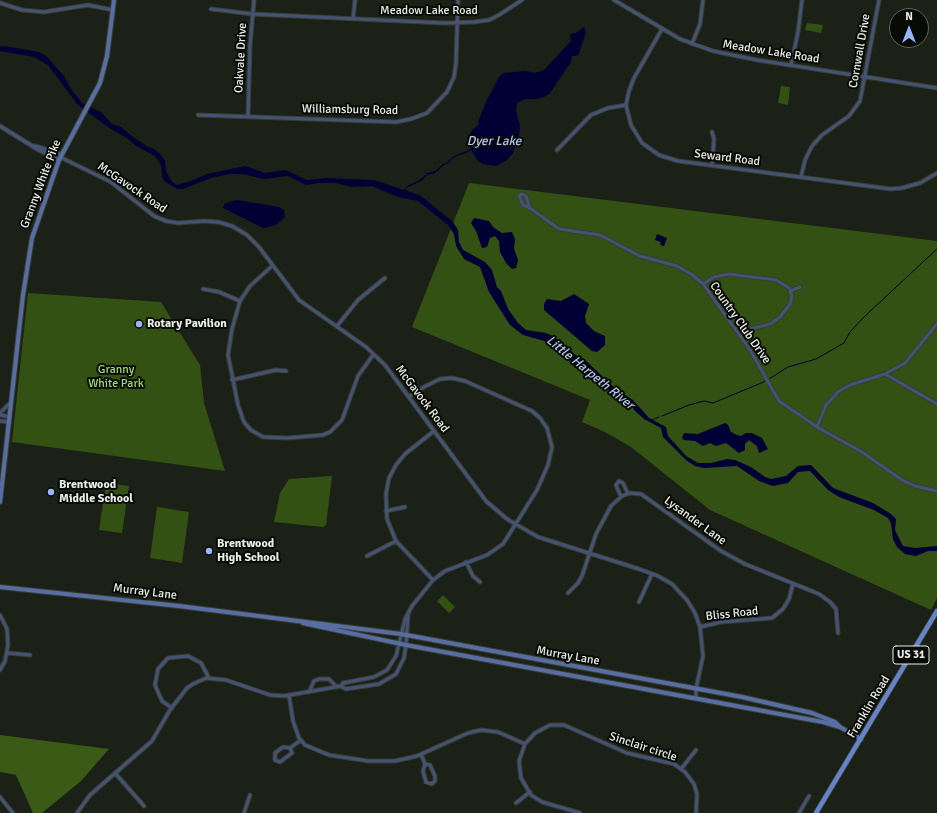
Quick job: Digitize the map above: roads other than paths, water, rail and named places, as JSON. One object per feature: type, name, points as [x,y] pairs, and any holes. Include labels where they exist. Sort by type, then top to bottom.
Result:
[{"type":"main road","name":"Granny White Pike","points":[[0,502],[32,238],[60,157],[93,97],[105,68],[114,0]]},
{"type":"main road","name":"Murray Lane","points":[[0,587],[111,598],[402,634],[696,689],[812,713],[835,722],[840,727]]},
{"type":"main road","name":"Franklin Road","points":[[816,813],[936,612]]},
{"type":"main road","name":"Murray Lane","points":[[287,620],[399,644],[823,722],[840,727],[861,739]]},
{"type":"street","name":"Oakvale Drive","points":[[248,116],[252,14],[254,0]]},
{"type":"street","points":[[353,19],[355,0]]},
{"type":"street","name":"Williamsburg Road","points":[[198,115],[396,122],[411,119],[427,113],[447,92],[454,77],[458,0]]},
{"type":"street","name":"Meadow Lake Road","points":[[211,9],[252,14],[457,22],[489,20],[522,0]]},
{"type":"street","name":"Meadow Lake Road","points":[[614,0],[692,44],[731,55],[937,88]]},
{"type":"street","points":[[692,44],[700,24],[703,0]]},
{"type":"street","points":[[791,65],[798,32],[802,0]]},
{"type":"street","name":"Cornwall Drive","points":[[801,177],[805,160],[812,146],[822,135],[849,116],[856,107],[863,91],[879,0]]},
{"type":"street","points":[[0,2],[22,10],[44,12],[88,5],[113,10]]},
{"type":"street","name":"Seward Road","points":[[662,28],[634,78],[626,105],[631,125],[646,147],[667,158],[891,189],[902,188],[920,183],[937,173]]},
{"type":"street","points":[[557,150],[591,115],[608,108],[626,105]]},
{"type":"street","points":[[0,126],[34,146],[37,150],[60,157]]},
{"type":"street","points":[[712,132],[714,139],[712,165]]},
{"type":"street","name":"McGavock Road","points":[[60,157],[111,182],[154,216],[166,221],[178,223],[204,221],[232,226],[247,235],[259,247],[299,300],[337,326],[366,348],[385,365],[410,396],[486,501],[507,519],[538,537],[652,574],[672,584],[687,600],[695,613],[700,627],[703,656],[696,689],[696,698]]},
{"type":"street","name":"Country Club Drive","points":[[530,208],[526,196],[522,194],[519,196],[524,205],[560,229],[600,235],[644,258],[681,268],[703,284],[756,360],[779,401],[817,427],[862,452],[906,482],[937,491]]},
{"type":"street","points":[[272,266],[250,286],[240,301],[232,329],[228,355],[232,380],[244,422],[256,433],[263,437],[288,438],[323,435],[337,427],[342,420],[358,376],[373,355]]},
{"type":"street","points":[[703,284],[718,275],[729,274],[776,280],[785,284],[790,291],[790,304],[777,320],[766,326],[750,329],[740,336]]},
{"type":"street","points":[[337,326],[358,300],[385,278]]},
{"type":"street","points":[[790,291],[800,287]]},
{"type":"street","points":[[203,289],[218,292],[240,301]]},
{"type":"street","points":[[817,427],[826,405],[839,390],[850,384],[885,374],[905,363],[937,324]]},
{"type":"street","points":[[232,380],[276,370],[286,371]]},
{"type":"street","points":[[885,374],[937,404]]},
{"type":"street","points":[[76,813],[90,795],[152,741],[172,708],[187,688],[209,678],[226,680],[270,695],[290,695],[339,686],[343,683],[374,677],[387,670],[396,656],[412,606],[433,580],[445,571],[487,555],[503,544],[537,490],[550,457],[552,447],[547,428],[540,418],[514,403],[464,380],[452,378],[432,382],[410,396]]},
{"type":"street","points":[[0,414],[12,401]]},
{"type":"street","points":[[0,414],[10,417]]},
{"type":"street","points":[[0,421],[9,422]]},
{"type":"street","points":[[433,580],[396,541],[387,519],[386,494],[392,470],[405,454],[434,431]]},
{"type":"street","points":[[568,593],[578,583],[582,576],[604,518],[611,506],[621,497],[628,494],[623,483],[619,481],[616,485],[621,497]]},
{"type":"street","name":"Lysander Lane","points":[[628,494],[641,494],[648,498],[700,538],[745,564],[819,594],[830,602],[836,609],[838,633]]},
{"type":"street","points":[[386,510],[405,508]]},
{"type":"street","points":[[367,556],[396,541]]},
{"type":"street","points":[[466,562],[473,576],[480,582]]},
{"type":"street","points":[[639,602],[652,574]]},
{"type":"street","name":"Bliss Road","points":[[700,627],[722,622],[772,618],[783,609],[789,599],[793,584]]},
{"type":"street","points":[[0,615],[7,632],[7,653],[4,665],[0,670]]},
{"type":"street","points":[[309,692],[312,684],[319,679],[329,679],[346,689],[386,681],[396,674],[404,658],[408,615]]},
{"type":"street","points":[[7,653],[30,655]]},
{"type":"street","points":[[172,708],[162,701],[155,685],[158,669],[168,658],[188,656],[201,663],[209,678]]},
{"type":"street","points":[[290,695],[293,721],[301,740],[314,750],[347,759],[395,761],[421,754],[468,733],[481,730],[498,732],[525,744]]},
{"type":"street","name":"Sinclair circle","points":[[580,813],[542,802],[530,792],[519,770],[519,760],[525,744],[535,733],[550,725],[564,724],[627,753],[674,764],[685,772],[694,784],[697,794],[696,813]]},
{"type":"street","points":[[290,748],[292,753],[280,762],[275,760],[275,753],[283,747],[290,748],[301,740]]},
{"type":"street","points":[[681,769],[696,750]]},
{"type":"street","points":[[421,754],[425,764],[423,771],[426,782],[432,784],[435,781],[435,776],[430,765],[425,764]]},
{"type":"street","points":[[115,773],[144,806]]},
{"type":"street","points":[[516,803],[530,792]]},
{"type":"street","points":[[244,813],[250,795]]},
{"type":"street","points":[[799,813],[809,796]]},
{"type":"street","points":[[0,797],[13,813]]},
{"type":"water","name":"Dyer Lake","points":[[584,27],[586,32],[579,54],[572,56],[571,62],[550,93],[544,97],[537,99],[525,99],[517,103],[516,111],[520,125],[519,135],[513,153],[507,160],[496,166],[483,164],[478,161],[471,150],[451,158],[471,149],[468,137],[473,129],[479,124],[478,122],[486,102],[499,77],[504,73],[526,71],[535,73],[544,70],[571,41],[570,34],[576,33]]},
{"type":"water","points":[[4,46],[39,52],[46,56],[64,76],[71,89],[82,103],[101,112],[112,124],[121,127],[143,145],[154,149],[160,154],[165,161],[166,171],[172,182],[177,185],[207,174],[245,166],[265,173],[285,170],[307,180],[327,178],[374,180],[404,190],[407,186],[422,179],[426,173],[434,172],[443,164],[448,163],[450,159],[449,163],[444,165],[434,174],[426,174],[423,180],[406,188],[405,190],[421,196],[453,222],[458,230],[459,242],[463,250],[485,262],[492,270],[497,287],[501,291],[508,309],[518,323],[526,330],[546,333],[553,336],[578,357],[585,360],[617,390],[633,400],[649,418],[666,427],[668,436],[686,456],[698,463],[711,463],[727,459],[735,460],[751,467],[765,477],[771,479],[786,476],[798,466],[811,465],[833,488],[873,503],[891,514],[896,519],[895,530],[903,546],[915,548],[937,546],[937,551],[928,551],[916,556],[905,554],[897,547],[893,539],[891,523],[888,518],[874,510],[839,497],[828,490],[810,471],[798,472],[788,483],[773,486],[759,481],[737,466],[704,468],[695,466],[686,460],[663,437],[661,428],[644,419],[634,410],[633,406],[593,379],[548,342],[523,335],[510,325],[489,292],[480,267],[464,259],[456,246],[454,234],[448,225],[418,201],[398,197],[372,186],[352,187],[336,183],[306,185],[288,176],[263,179],[243,174],[229,174],[211,178],[183,189],[177,189],[163,180],[161,165],[155,156],[136,146],[127,138],[108,127],[77,104],[48,65],[34,57],[0,51],[0,47]]},
{"type":"water","points":[[237,200],[279,207],[284,210],[285,217],[276,225],[263,228],[223,208],[225,203]]},
{"type":"water","points":[[474,218],[489,221],[493,227],[502,233],[512,232],[515,239],[514,249],[518,260],[516,268],[512,269],[506,263],[500,252],[499,241],[495,236],[490,238],[487,247],[482,248],[476,231],[471,223]]},
{"type":"water","points":[[657,234],[667,238],[664,246],[660,245],[661,242],[655,240]]},
{"type":"water","points":[[574,294],[589,304],[585,316],[586,323],[594,331],[605,336],[605,345],[597,352],[592,351],[544,310],[544,304],[547,299],[561,301]]},
{"type":"water","points":[[725,423],[728,425],[731,432],[737,435],[741,436],[746,433],[752,433],[762,438],[768,449],[759,453],[757,446],[749,440],[745,444],[745,450],[739,453],[726,443],[716,446],[710,443],[703,446],[695,441],[684,440],[682,438],[684,433],[698,434]]},
{"type":"waterway","name":"Little Harpeth River","points":[[137,140],[146,146]]},
{"type":"waterway","points":[[446,163],[458,155]]},
{"type":"waterway","points":[[419,180],[435,171]]},
{"type":"waterway","name":"Little Harpeth River","points":[[199,179],[206,175]]},
{"type":"waterway","points":[[769,379],[788,367],[816,359],[844,343],[850,332],[865,316],[937,249]]},
{"type":"waterway","points":[[662,416],[689,405],[704,401],[713,403],[766,381]]},
{"type":"waterway","name":"Little Harpeth River","points":[[652,420],[659,417]]},
{"type":"place","name":"Rotary Pavilion","points":[[139,324]]},
{"type":"place","name":"Brentwood Middle School","points":[[51,492]]},
{"type":"place","name":"Brentwood High School","points":[[209,551]]},
{"type":"park label","name":"Granny White Park","points":[[116,377]]}]
